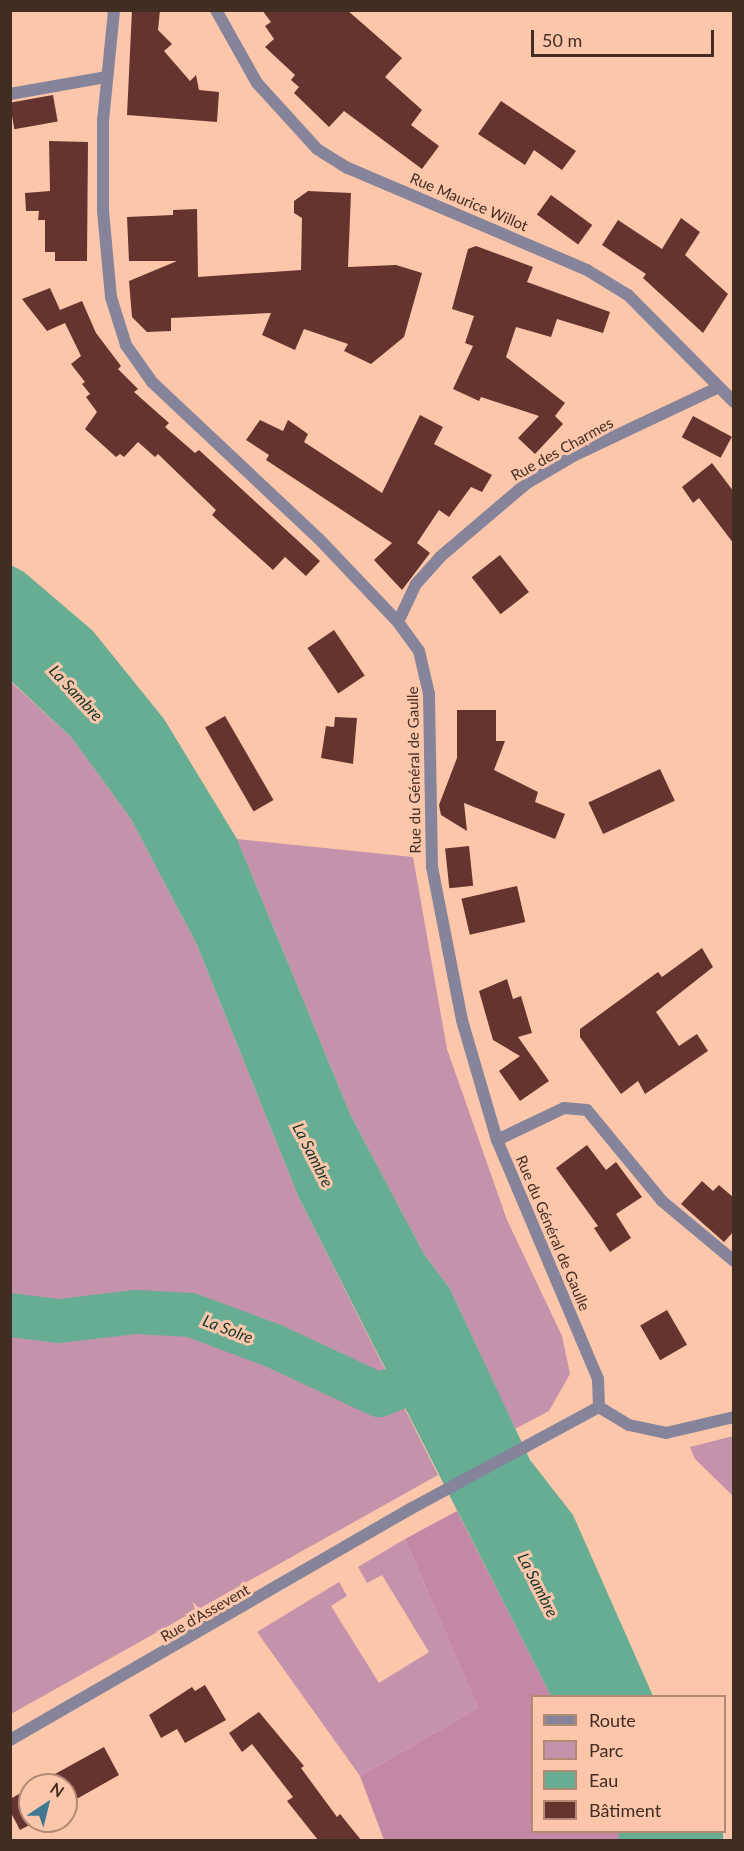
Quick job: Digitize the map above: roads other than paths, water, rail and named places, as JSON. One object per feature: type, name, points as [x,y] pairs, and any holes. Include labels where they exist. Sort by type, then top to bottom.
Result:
[{"type":"street","name":"Rue du Général de Gaulle","points":[[114,10],[106,77],[105,253],[111,297],[126,345],[152,382],[319,539],[398,622],[419,651],[426,673],[432,867],[462,1020],[497,1140],[598,1379],[599,1407]]},
{"type":"street","name":"Rue Maurice Willot","points":[[216,10],[257,83],[317,149],[348,168],[587,270],[628,295],[734,402]]},
{"type":"street","points":[[10,94],[106,77]]},
{"type":"street","name":"Rue des Charmes","points":[[398,622],[416,584],[440,557],[527,483],[575,455],[719,387]]},
{"type":"street","points":[[497,1140],[564,1108],[587,1110],[662,1201],[734,1261]]},
{"type":"street","points":[[599,1407],[629,1425],[666,1433],[734,1417]]},
{"type":"street","name":"Rue d'Assevent","points":[[10,1740],[412,1508],[599,1407]]},
{"type":"water","name":"La Sambre","points":[[11,565],[24,572],[93,631],[164,719],[237,839],[351,1116],[424,1254],[450,1289],[530,1460],[573,1515],[653,1695],[550,1695],[299,1198],[197,945],[131,819],[71,737],[11,681]]},
{"type":"water","points":[[619,1833],[723,1833],[723,1840],[619,1840]]},
{"type":"waterway","name":"La Solre","points":[[10,1315],[59,1321],[136,1312],[191,1315],[274,1346],[379,1395],[432,1374]]}]
